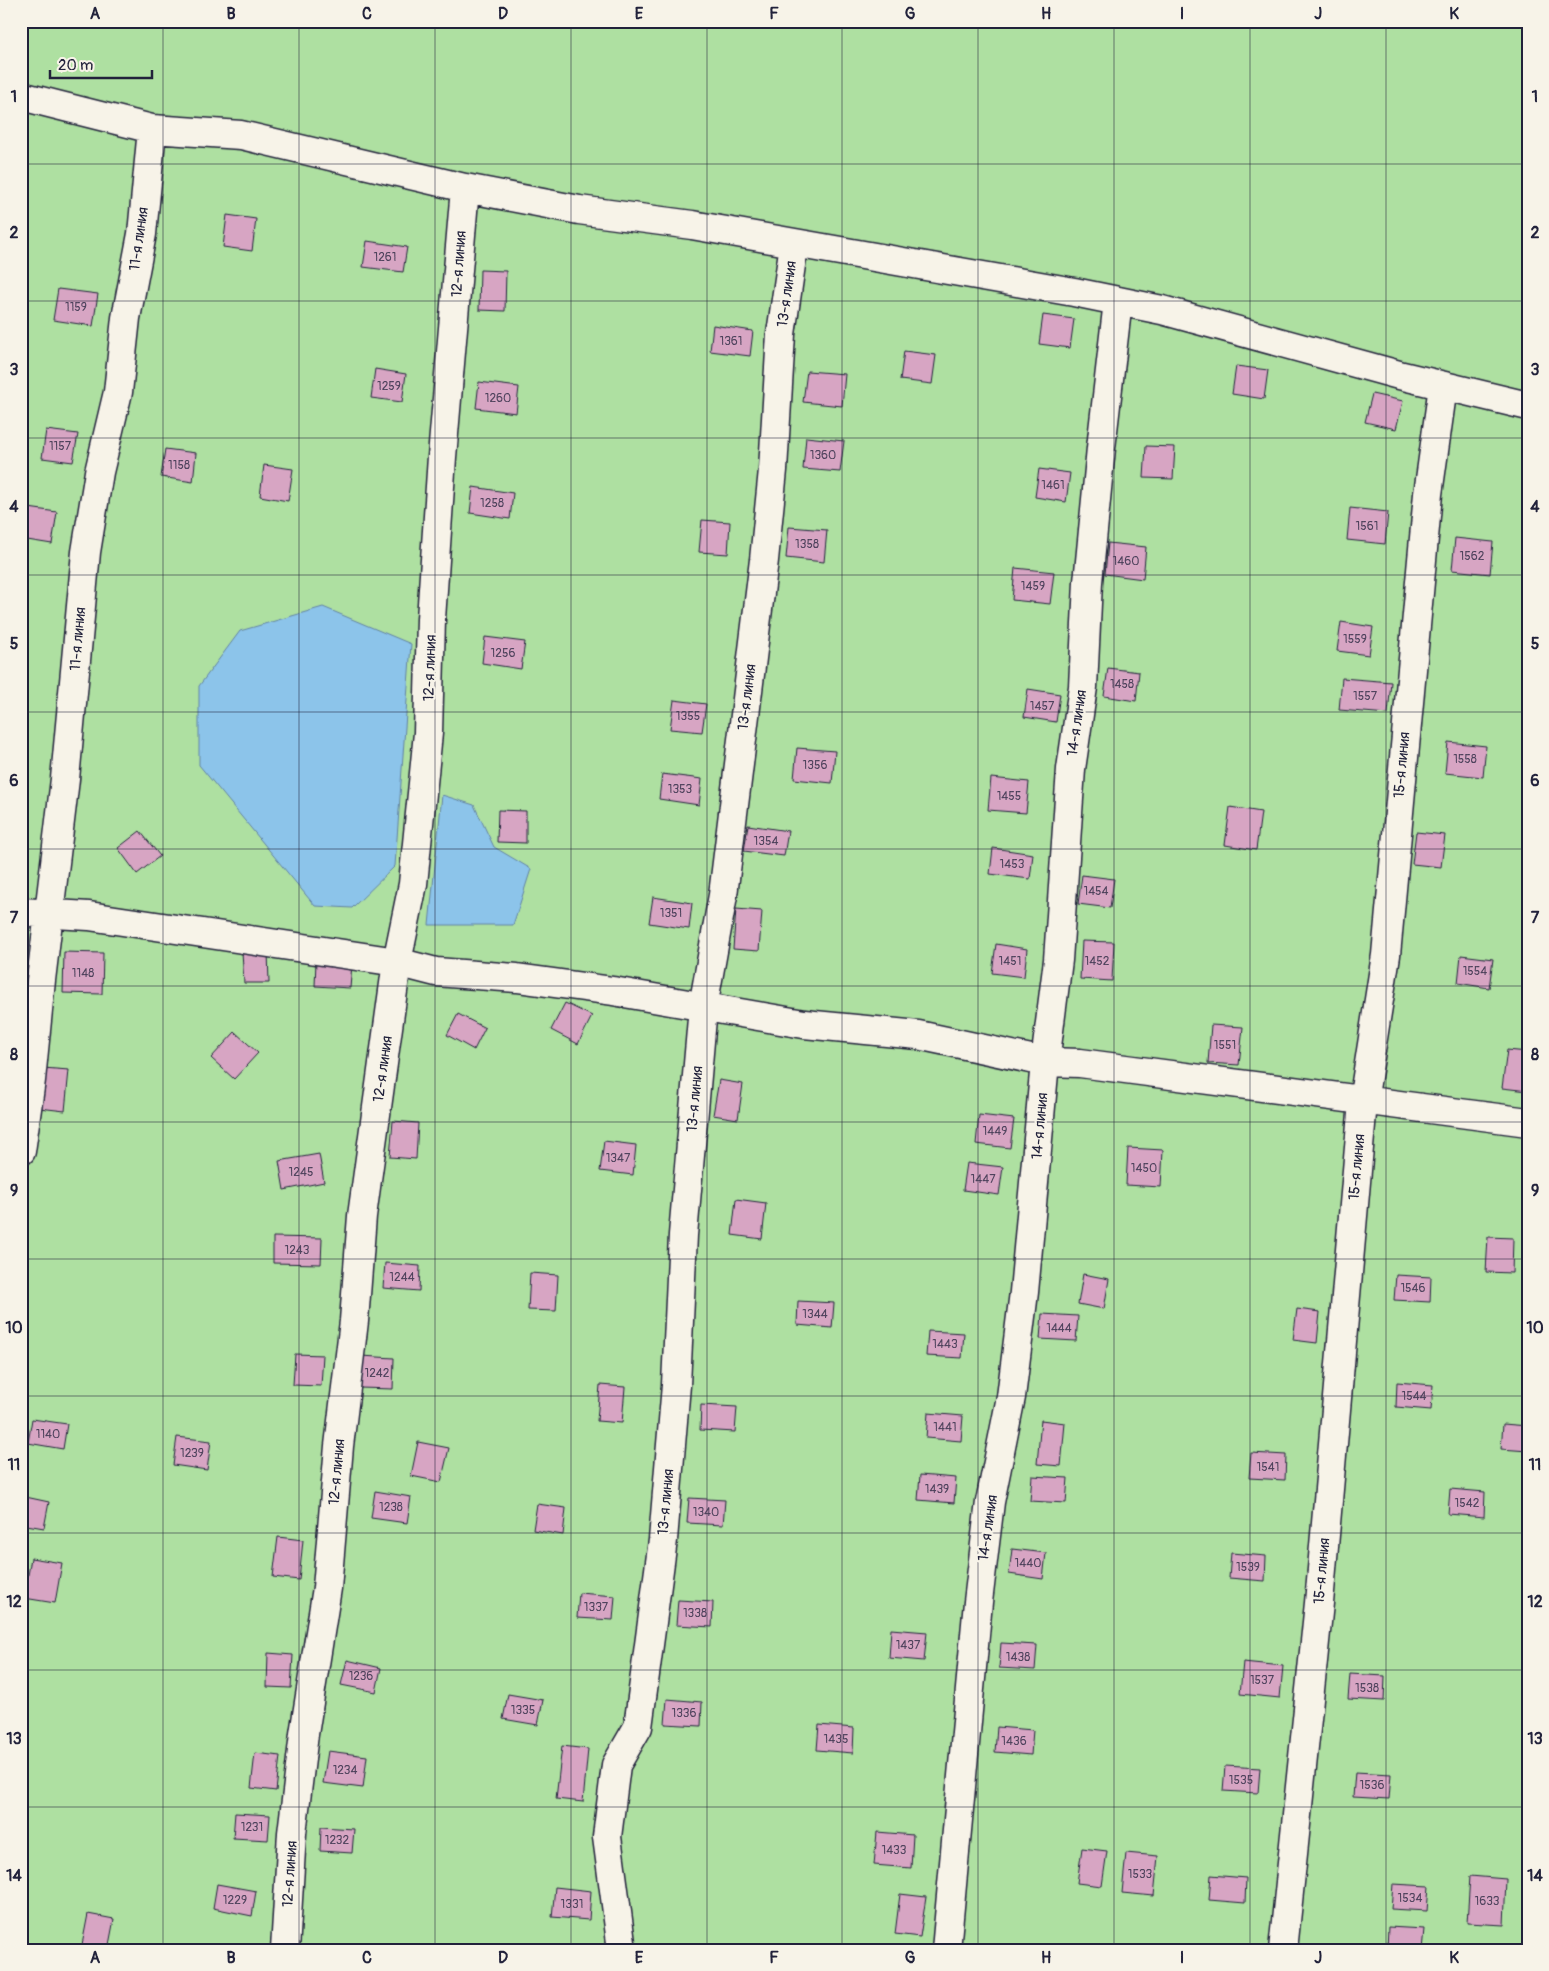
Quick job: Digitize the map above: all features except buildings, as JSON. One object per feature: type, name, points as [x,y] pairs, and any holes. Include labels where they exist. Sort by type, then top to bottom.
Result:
[{"type":"street","points":[[21,96],[152,129],[241,135],[464,188],[579,210],[692,225],[1162,310],[1443,386],[1528,406]]},
{"type":"street","name":"11-я линия","points":[[21,1151],[31,1080],[65,779],[86,552],[99,472],[118,392],[126,318],[142,234],[152,129]]},
{"type":"street","name":"12-я линия","points":[[285,1950],[292,1833],[304,1734],[327,1588],[339,1446],[354,1321],[362,1216],[397,962],[413,884],[428,733],[432,619],[442,457],[464,188]]},
{"type":"street","name":"13-я линия","points":[[622,1950],[607,1837],[616,1765],[638,1727],[663,1540],[676,1385],[683,1235],[703,1007],[723,895],[764,560],[773,470],[781,334],[794,244]]},
{"type":"street","name":"14-я линия","points":[[946,1950],[978,1602],[990,1502],[1014,1378],[1036,1172],[1045,1062],[1058,960],[1071,769],[1083,687],[1088,582],[1118,301]]},
{"type":"street","name":"15-я линия","points":[[1283,1950],[1319,1603],[1363,1102],[1386,955],[1428,494],[1443,386]]},
{"type":"street","points":[[21,912],[89,916],[397,962],[436,972],[517,978],[603,989],[804,1024],[918,1035],[1045,1062],[1080,1063],[1363,1102],[1528,1122]]},
{"type":"green space","points":[[21,21],[1528,21],[1528,1950],[21,1950]]},
{"type":"water","points":[[323,607],[411,644],[395,866],[352,908],[315,906],[199,765],[199,686],[240,631]]},
{"type":"water","points":[[442,795],[474,805],[494,847],[531,869],[513,925],[429,925]]}]
